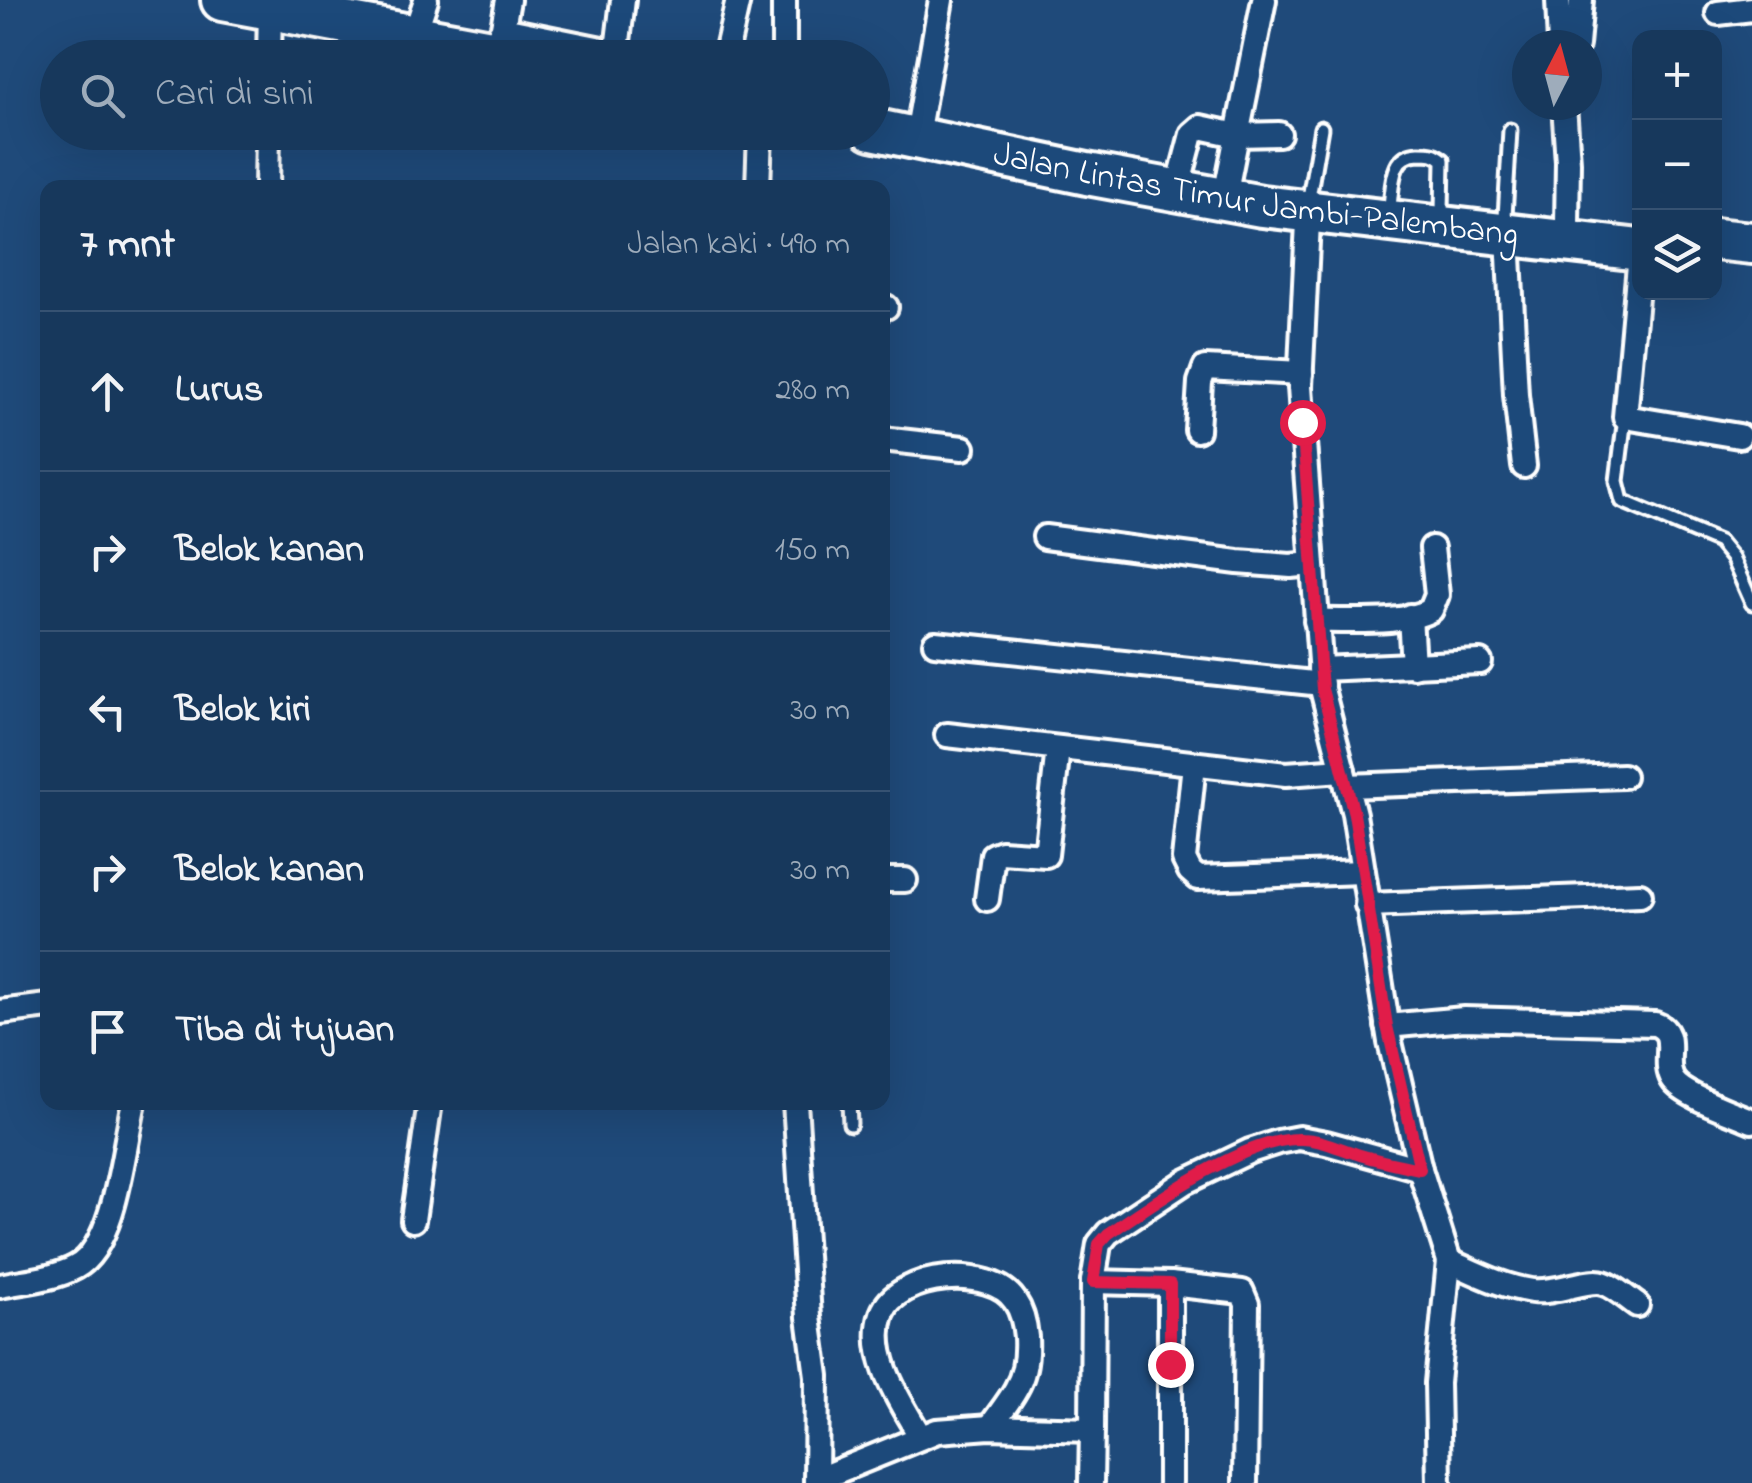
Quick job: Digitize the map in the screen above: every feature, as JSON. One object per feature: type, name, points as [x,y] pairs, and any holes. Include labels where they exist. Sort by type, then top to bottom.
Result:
[{"type":"highway","points":[[222,0],[515,32]]},
{"type":"highway","points":[[312,0],[422,11],[541,40]]},
{"type":"highway","name":"Jalan Lintas Timur Jambi-Palembang","points":[[890,118],[1309,205],[1442,211],[1632,250]]},
{"type":"highway","name":"Jalan Lintas Timur Jambi-Palembang","points":[[890,132],[1087,174],[1309,205],[1507,227],[1567,224],[1632,230]]},
{"type":"highway","points":[[1722,240],[1752,243]]},
{"type":"highway","points":[[1722,259],[1752,261]]},
{"type":"street","points":[[618,40],[622,0]]},
{"type":"street","points":[[730,40],[738,0]]},
{"type":"street","points":[[784,0],[784,40]]},
{"type":"street","points":[[919,124],[940,0]]},
{"type":"street","points":[[1227,186],[1264,0]]},
{"type":"street","points":[[1558,0],[1559,30]]},
{"type":"street","points":[[1578,30],[1581,0]]},
{"type":"street","points":[[269,40],[270,8]]},
{"type":"street","points":[[1718,13],[1752,9]]},
{"type":"street","points":[[1565,120],[1567,224]]},
{"type":"street","points":[[1181,176],[1196,129],[1211,128],[1237,135],[1279,134]]},
{"type":"street","points":[[267,180],[268,150]]},
{"type":"street","points":[[758,180],[759,150]]},
{"type":"street","points":[[1309,205],[1300,373],[1321,677],[1345,778],[1391,1044],[1420,1169],[1449,1261],[1437,1384],[1439,1483]]},
{"type":"street","points":[[1507,227],[1524,466]]},
{"type":"street","points":[[1636,300],[1625,416],[1739,436]]},
{"type":"street","points":[[1197,430],[1200,382],[1206,368],[1300,373]]},
{"type":"street","points":[[890,441],[964,448]]},
{"type":"street","points":[[1044,538],[1238,562],[1312,564]]},
{"type":"street","points":[[1316,621],[1423,614],[1435,604],[1432,548]]},
{"type":"street","points":[[1410,616],[1412,666]]},
{"type":"street","points":[[936,643],[1321,677],[1480,662]]},
{"type":"street","points":[[948,735],[1345,778],[1623,776]]},
{"type":"street","points":[[987,899],[994,855],[1046,855],[1058,748]]},
{"type":"street","points":[[1194,764],[1184,859],[1198,878],[1362,872]]},
{"type":"street","points":[[1367,905],[1640,894]]},
{"type":"street","points":[[0,1012],[40,1007]]},
{"type":"street","points":[[1391,1044],[1464,1019],[1655,1024],[1669,1034],[1669,1070],[1676,1084],[1752,1121]]},
{"type":"street","points":[[0,1286],[72,1269],[98,1247],[110,1215],[132,1110]]},
{"type":"street","points":[[413,1220],[429,1110]]},
{"type":"street","points":[[796,1110],[816,1376],[816,1481],[920,1436],[990,1427],[1092,1430]]},
{"type":"street","points":[[1092,1483],[1093,1282],[1099,1244],[1108,1234],[1185,1182],[1250,1152],[1299,1138],[1420,1169]]},
{"type":"street","points":[[1449,1261],[1498,1283],[1532,1291],[1560,1292],[1585,1283],[1603,1282],[1637,1305]]},
{"type":"street","points":[[920,1436],[882,1363],[880,1338],[882,1313],[898,1292],[923,1281],[957,1277],[996,1285],[1014,1299],[1025,1326],[1027,1356],[1018,1387],[990,1427]]},
{"type":"street","points":[[1093,1282],[1238,1290],[1246,1296],[1245,1483]]},
{"type":"street","points":[[1170,1284],[1170,1483]]},
{"type":"lane","points":[[1309,205],[1321,128]]},
{"type":"lane","points":[[1507,227],[1510,130]]},
{"type":"lane","points":[[1390,206],[1395,171],[1402,157],[1429,152],[1443,160],[1442,211]]},
{"type":"lane","points":[[1625,416],[1617,481],[1622,501],[1720,542],[1732,558],[1752,604]]},
{"type":"lane","points":[[849,1110],[850,1124]]},
{"type":"route","points":[[1170,1364],[1170,1284],[1093,1282],[1099,1244],[1108,1234],[1185,1182],[1278,1142],[1299,1138],[1326,1143],[1420,1169],[1387,1026],[1354,814],[1322,689],[1302,422]]}]
